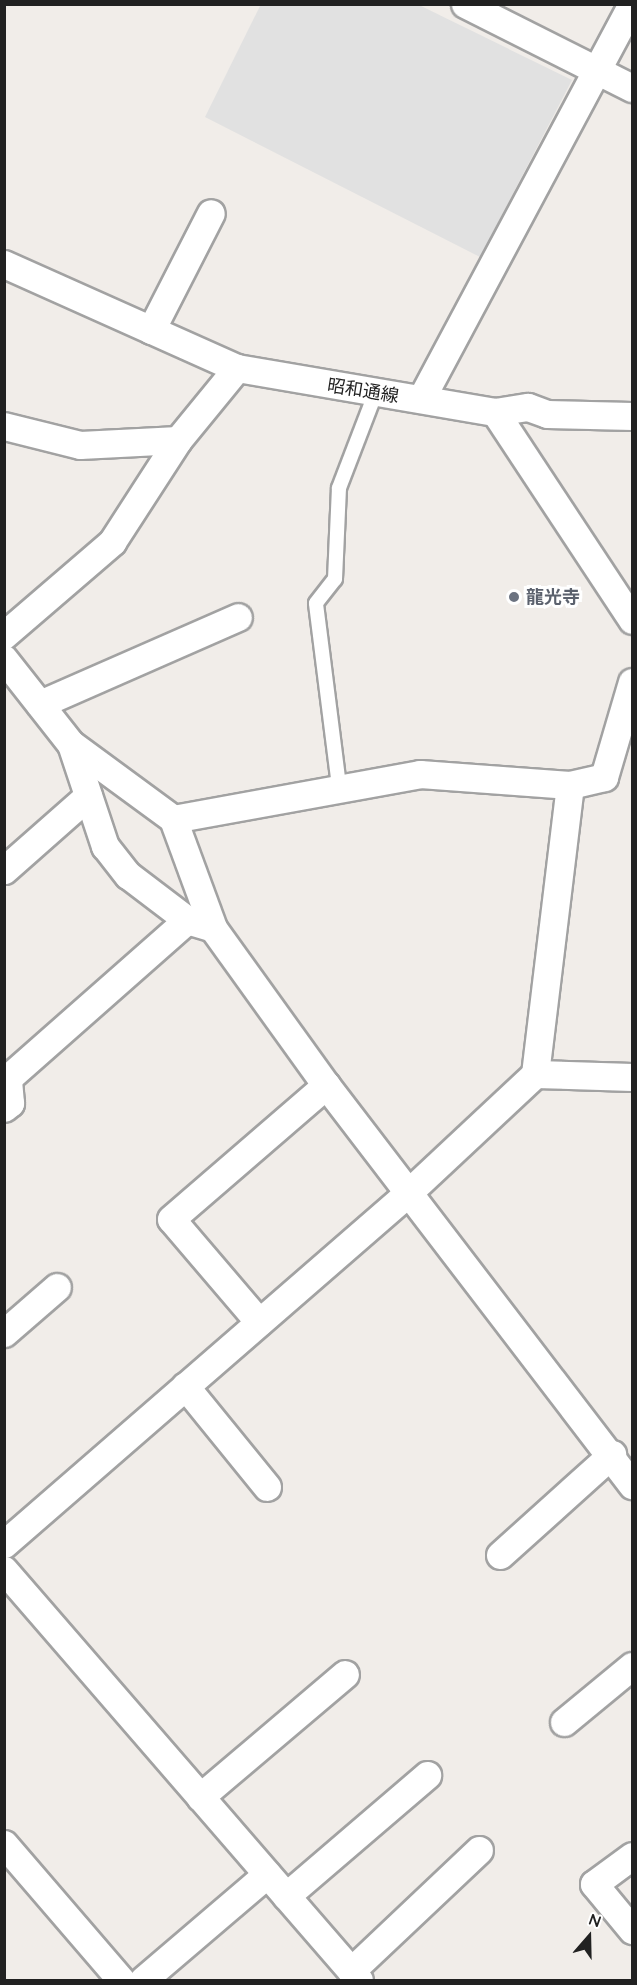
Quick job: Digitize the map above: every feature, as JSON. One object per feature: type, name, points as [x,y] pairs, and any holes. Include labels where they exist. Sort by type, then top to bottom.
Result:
[{"type":"street","points":[[465,4],[596,72],[633,88]]},
{"type":"street","points":[[421,399],[629,6]]},
{"type":"street","points":[[151,330],[211,213]]},
{"type":"street","name":"昭和通線","points":[[4,264],[237,368],[375,394],[421,399],[495,412],[528,407],[547,414],[633,416]]},
{"type":"street","points":[[4,635],[112,542],[178,440],[237,368]]},
{"type":"street","points":[[495,412],[633,620]]},
{"type":"street","points":[[4,426],[80,444],[178,440]]},
{"type":"street","points":[[40,704],[238,617]]},
{"type":"street","points":[[4,658],[71,744],[173,819],[213,928],[326,1085],[612,1454],[633,1485]]},
{"type":"street","points":[[173,819],[339,786],[420,774],[570,785],[604,777],[633,682]]},
{"type":"street","points":[[71,744],[105,846],[128,875],[187,920],[213,928]]},
{"type":"street","points":[[4,1544],[408,1193],[535,1074],[570,785]]},
{"type":"street","points":[[4,870],[88,796]]},
{"type":"street","points":[[4,1108],[10,1103],[9,1078],[187,920]]},
{"type":"street","points":[[535,1074],[633,1077]]},
{"type":"street","points":[[259,1322],[171,1219],[326,1085]]},
{"type":"street","points":[[4,1334],[57,1287]]},
{"type":"street","points":[[185,1386],[267,1487]]},
{"type":"street","points":[[500,1555],[612,1454]]},
{"type":"street","points":[[4,1570],[355,1976],[479,1850]]},
{"type":"street","points":[[564,1722],[633,1666]]},
{"type":"street","points":[[200,1797],[345,1674]]},
{"type":"street","points":[[286,1896],[428,1775]]},
{"type":"street","points":[[4,1844],[121,1980]]},
{"type":"street","points":[[633,1856],[594,1884],[633,1930]]},
{"type":"street","points":[[143,1980],[267,1874]]},
{"type":"lane","points":[[339,786],[316,603],[335,579],[339,488],[375,394]]},
{"type":"shaded area","points":[[261,4],[419,5],[572,80],[480,257],[205,117]]},
{"type":"place","name":"龍光寺","points":[[514,597]]}]
